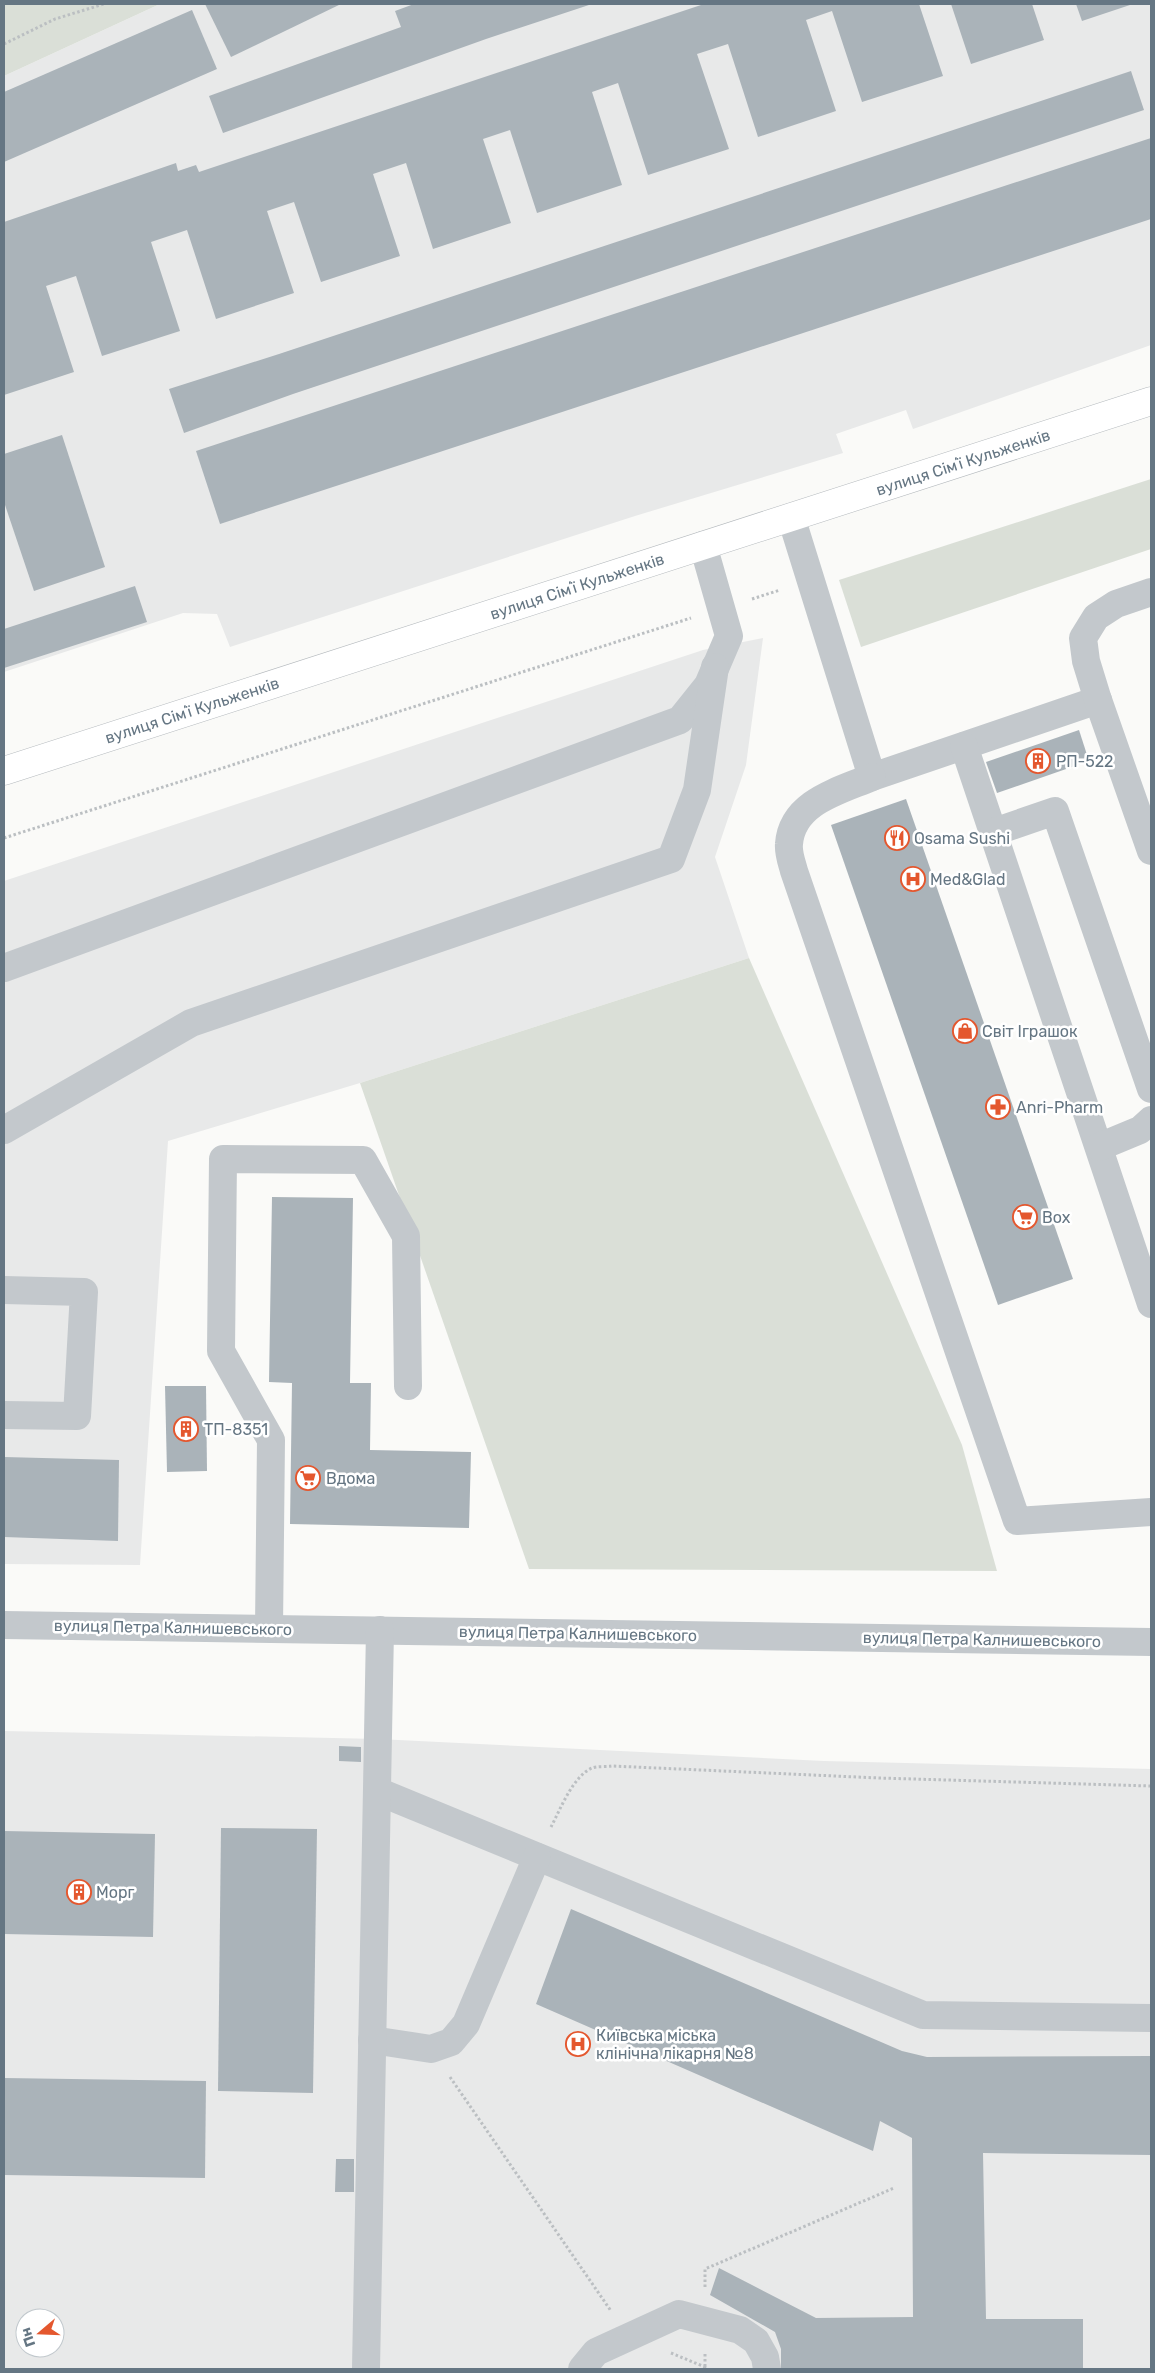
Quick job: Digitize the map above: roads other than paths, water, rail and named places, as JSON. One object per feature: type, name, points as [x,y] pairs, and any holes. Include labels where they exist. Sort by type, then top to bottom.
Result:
[{"type":"main road","name":"вулиця Сімʼї Кульженків","points":[[4,771],[1151,401]]},
{"type":"street","points":[[791,516],[872,777]]},
{"type":"street","points":[[4,968],[680,720],[708,686],[729,636],[703,545]]},
{"type":"street","points":[[1151,592],[1116,604],[1096,617],[1083,638],[1086,661],[1098,700],[1151,851]]},
{"type":"street","points":[[4,1130],[191,1023],[671,859],[697,790],[715,667]]},
{"type":"street","points":[[1098,700],[872,777],[813,802],[794,820],[789,845],[794,871],[1016,1521],[1151,1512]]},
{"type":"street","points":[[964,746],[1151,1304]]},
{"type":"street","points":[[994,832],[1055,811],[1151,1089]]},
{"type":"street","points":[[1099,1147],[1140,1130],[1151,1120]]},
{"type":"street","points":[[269,1628],[272,1440],[221,1351],[224,1159],[363,1160],[406,1236],[408,1386]]},
{"type":"street","points":[[4,1290],[84,1292],[76,1416],[4,1415]]},
{"type":"street","name":"вулиця Петра Калнишевського","points":[[4,1624],[1151,1642]]},
{"type":"street","points":[[366,2369],[380,1630]]},
{"type":"street","points":[[377,1792],[923,2015],[1151,2018]]},
{"type":"street","points":[[372,2040],[431,2049],[451,2042],[466,2024],[537,1857]]},
{"type":"street","points":[[582,2369],[596,2352],[679,2314],[740,2330],[756,2341],[765,2357],[767,2369]]},
{"type":"place","name":"РП-522","points":[[1038,761]]},
{"type":"place","name":"Osama Sushi","points":[[897,838]]},
{"type":"place","name":"Med&Glad","points":[[913,879]]},
{"type":"place","name":"Світ Іграшок","points":[[965,1031]]},
{"type":"place","name":"Anri-Pharm","points":[[998,1107]]},
{"type":"place","name":"Box","points":[[1025,1217]]},
{"type":"place","name":"ТП-8351","points":[[186,1429]]},
{"type":"place","name":"Вдома","points":[[308,1478]]},
{"type":"place","name":"Морг","points":[[79,1892]]},
{"type":"place","name":"Київська міська клінічна лікарня №8","points":[[578,2044]]}]
